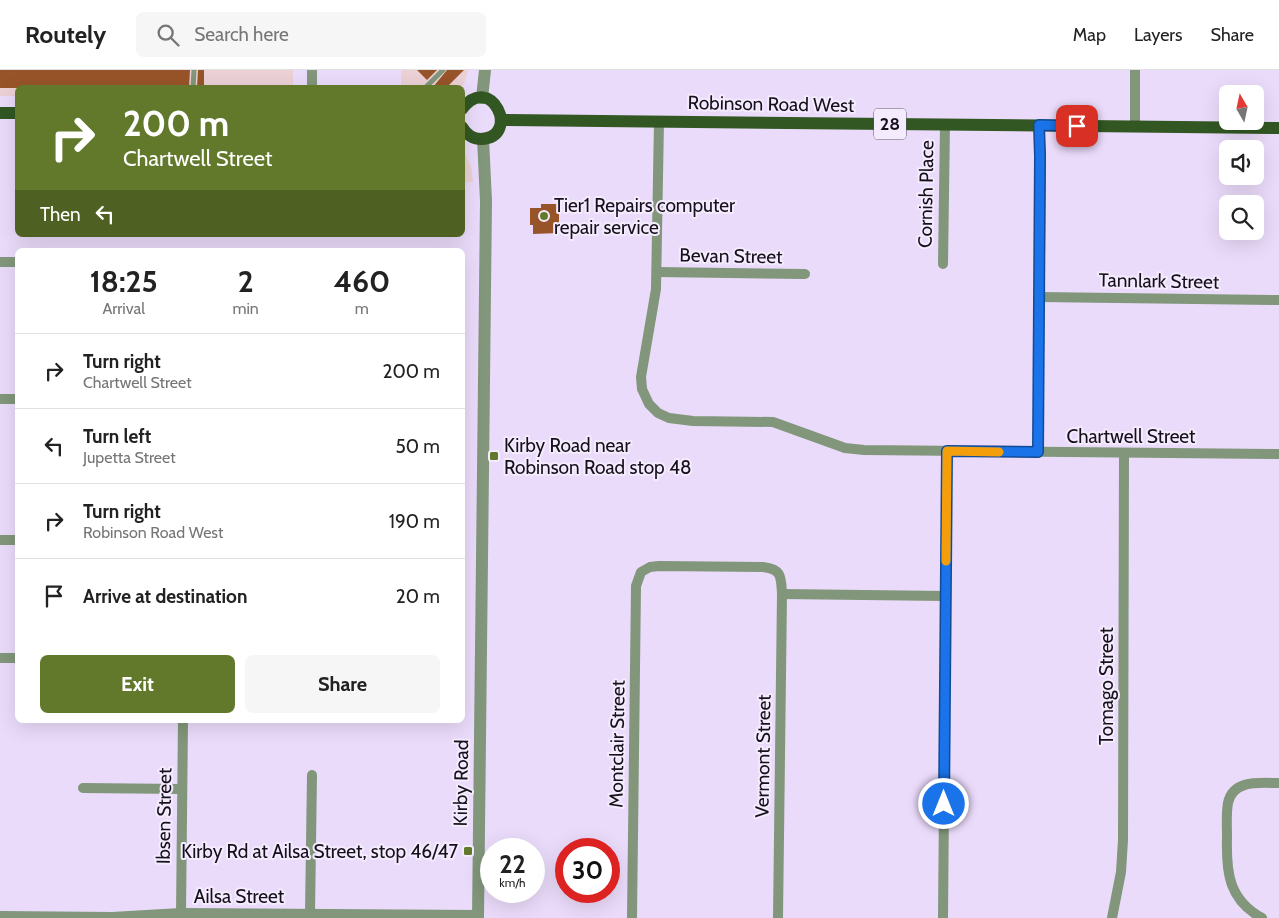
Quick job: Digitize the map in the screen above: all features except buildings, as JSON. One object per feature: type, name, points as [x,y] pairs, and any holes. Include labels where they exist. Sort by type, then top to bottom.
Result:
[{"type":"main road","points":[[465,105],[474,99],[482,98],[495,103],[500,109],[502,120],[497,131],[483,139],[469,135],[465,130]]},
{"type":"main road","points":[[0,113],[15,113]]},
{"type":"main road","name":"Robinson Road West","points":[[502,120],[1279,128]]},
{"type":"street","points":[[312,70],[312,85]]},
{"type":"street","points":[[482,98],[485,70]]},
{"type":"street","points":[[1135,70],[1135,127]]},
{"type":"street","name":"Chartwell Street","points":[[659,121],[656,289],[640,377],[645,397],[658,413],[670,418],[683,420],[773,422],[854,449],[1279,454]]},
{"type":"street","name":"Cornish Place","points":[[943,264],[945,124]]},
{"type":"street","points":[[1038,452],[1039,125]]},
{"type":"street","name":"Kirby Road","points":[[478,917],[486,201],[483,139]]},
{"type":"street","points":[[0,262],[15,262]]},
{"type":"street","name":"Bevan Street","points":[[657,272],[805,274]]},
{"type":"street","name":"Tannlark Street","points":[[1039,297],[1279,300]]},
{"type":"street","points":[[0,399],[15,399]]},
{"type":"street","points":[[943,918],[947,451]]},
{"type":"street","name":"Tomago Street","points":[[1112,918],[1121,872],[1123,840],[1124,453]]},
{"type":"street","points":[[0,540],[15,540]]},
{"type":"street","name":"Vermont Street","points":[[641,572],[650,567],[659,566],[769,568],[779,574],[782,594],[778,918]]},
{"type":"street","name":"Montclair Street","points":[[632,918],[636,586],[641,572]]},
{"type":"street","points":[[782,594],[945,596]]},
{"type":"street","points":[[0,658],[15,658]]},
{"type":"street","name":"Ibsen Street","points":[[180,913],[183,723]]},
{"type":"street","points":[[310,913],[312,775]]},
{"type":"street","points":[[1262,918],[1247,907],[1239,898],[1227,871],[1227,810],[1231,793],[1239,787],[1246,784],[1279,783]]},
{"type":"street","points":[[83,788],[181,789]]},
{"type":"street","name":"Ailsa Street","points":[[0,916],[112,918],[180,913],[310,913],[478,917]]},
{"type":"lane","points":[[193,85],[194,70]]},
{"type":"lane","points":[[428,85],[443,70]]},
{"type":"shaded area","points":[[0,70],[293,70],[293,85],[15,85],[15,96],[0,96]]},
{"type":"shaded area","points":[[401,70],[468,70],[463,85],[401,85]]},
{"type":"shaded area","points":[[465,155],[471,166],[473,182],[465,182]]},
{"type":"slow traffic","points":[[946,561],[947,451],[999,452]]},
{"type":"place","name":"Tier1 Repairs computer repair service","points":[[544,216]]},
{"type":"place","name":"Kirby Road near Robinson Road stop 48","points":[[494,456]]},
{"type":"place","name":"Kirby Rd at Ailsa Street, stop 46/47","points":[[468,851]]},
{"type":"route","points":[[944,804],[947,451],[1038,452],[1039,125],[1077,126]]}]
